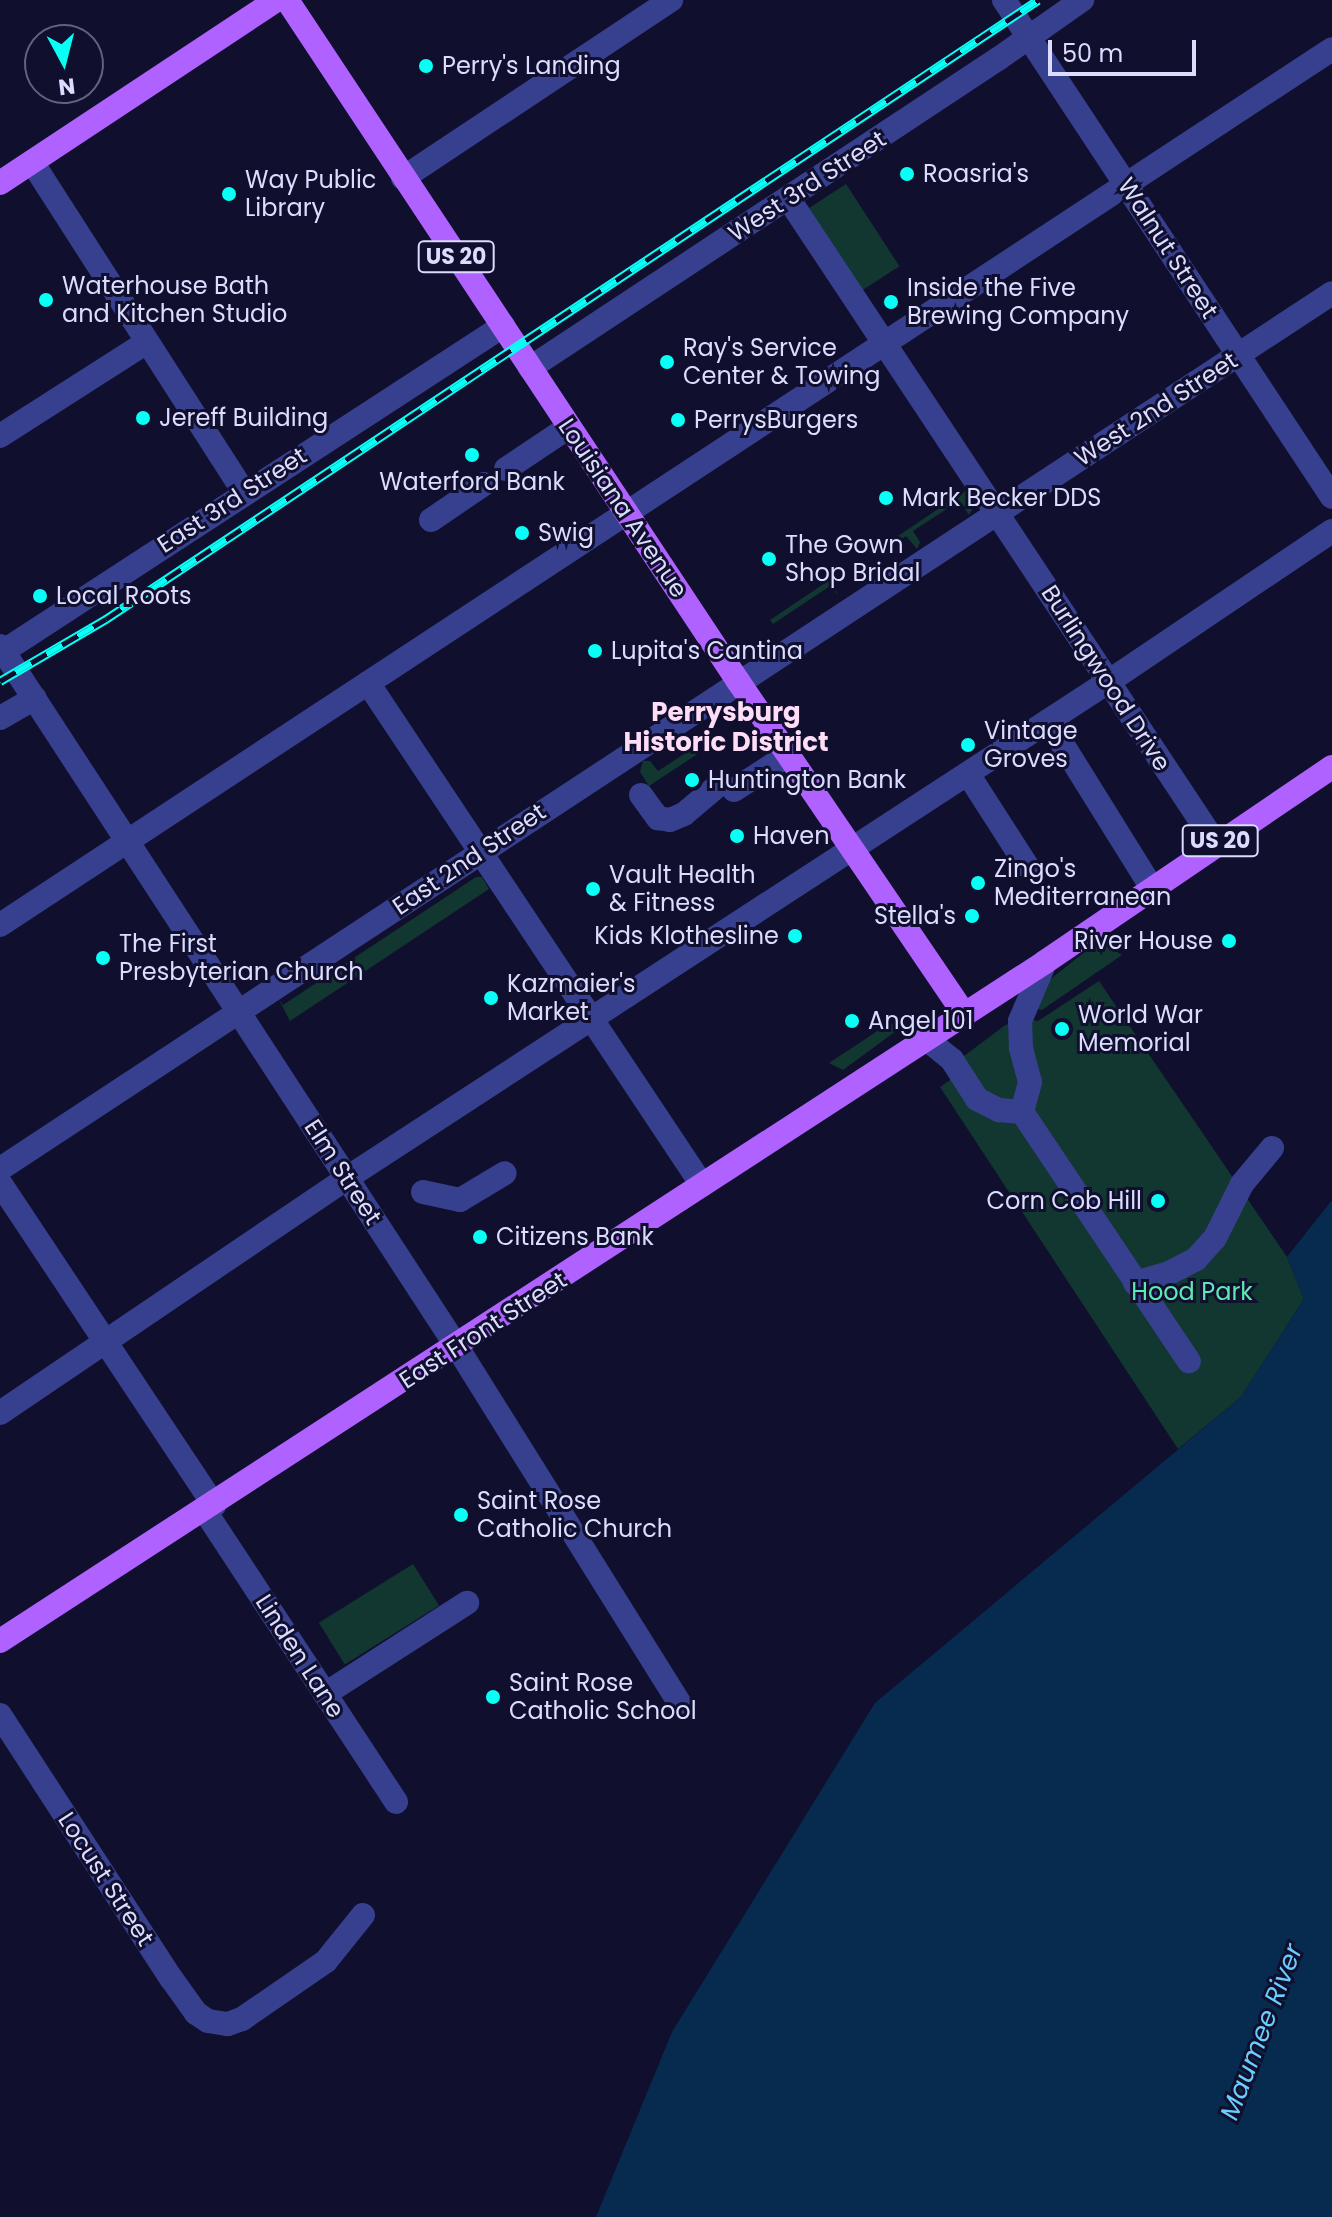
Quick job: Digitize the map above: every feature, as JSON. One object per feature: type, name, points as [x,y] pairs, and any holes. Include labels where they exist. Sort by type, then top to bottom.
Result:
[{"type":"main road","points":[[0,183],[277,0]]},
{"type":"main road","name":"Louisiana Avenue","points":[[287,0],[738,681],[964,1014]]},
{"type":"main road","name":"US 20","points":[[964,1014],[1332,767]]},
{"type":"main road","name":"East Front Street","points":[[0,1641],[457,1347],[964,1014]]},
{"type":"street","points":[[403,178],[671,0]]},
{"type":"street","name":"Walnut Street","points":[[1004,0],[1332,497]]},
{"type":"street","name":"West 3rd Street","points":[[530,368],[1082,0]]},
{"type":"street","points":[[0,925],[1332,49]]},
{"type":"street","points":[[32,162],[244,492]]},
{"type":"street","name":"Burlingwood Drive","points":[[788,198],[1216,844]]},
{"type":"street","name":"West 2nd Street","points":[[738,681],[1332,293]]},
{"type":"street","name":"East 3rd Street","points":[[2,648],[503,326]]},
{"type":"street","points":[[0,436],[147,342]]},
{"type":"street","points":[[506,469],[569,427]]},
{"type":"street","points":[[431,520],[484,484]]},
{"type":"street","points":[[0,1413],[347,1178],[968,774],[1332,531]]},
{"type":"street","name":"Elm Street","points":[[2,648],[457,1347],[680,1704]]},
{"type":"street","name":"East 2nd Street","points":[[0,1169],[738,681]]},
{"type":"street","points":[[368,683],[702,1185]]},
{"type":"street","points":[[0,718],[35,698]]},
{"type":"street","points":[[1048,721],[1152,888]]},
{"type":"street","points":[[641,795],[658,818],[670,820],[788,755]]},
{"type":"street","points":[[968,774],[1027,866]]},
{"type":"street","points":[[668,832],[723,793]]},
{"type":"street","points":[[1045,962],[1020,1021],[1021,1048],[1030,1082],[1022,1112],[1189,1361]]},
{"type":"street","points":[[925,1038],[952,1060],[977,1099],[999,1110],[1022,1112]]},
{"type":"street","points":[[1135,1283],[1183,1268],[1201,1253],[1224,1224],[1242,1184],[1272,1148]]},
{"type":"street","points":[[423,1192],[460,1200],[505,1173]]},
{"type":"street","name":"Linden Lane","points":[[0,1183],[107,1343],[325,1694],[396,1802]]},
{"type":"street","points":[[325,1694],[467,1603]]},
{"type":"street","name":"Locust Street","points":[[0,1715],[187,2001],[208,2021],[228,2024],[242,2019],[326,1961],[363,1915]]},
{"type":"green space","points":[[846,184],[899,266],[862,291],[808,209]]},
{"type":"green space","points":[[969,488],[977,501],[969,515],[959,501],[913,531],[920,542],[917,549],[906,536],[900,540],[898,536]]},
{"type":"green space","points":[[831,579],[838,595],[830,586],[773,624],[770,620]]},
{"type":"green space","points":[[695,747],[699,753],[649,786],[640,772],[643,761],[650,761],[658,771]]},
{"type":"green space","points":[[476,877],[482,877],[489,889],[290,1021],[278,998],[283,1005]]},
{"type":"green space","points":[[1106,945],[1122,955],[1042,1010],[1029,1007],[1048,981],[1091,947]]},
{"type":"green space","name":"Hood Park","points":[[1099,981],[1287,1257],[1304,1299],[1241,1397],[1178,1449],[940,1087],[966,1069],[960,1059],[1004,1026],[1014,1021],[1013,1038],[1032,1025],[1030,1020],[1038,1021]]},
{"type":"green space","points":[[891,1022],[896,1031],[843,1070],[829,1063]]},
{"type":"green space","points":[[413,1564],[439,1606],[345,1664],[319,1623]]},
{"type":"water","name":"Maumee River","points":[[1332,1200],[1332,2217],[596,2217],[672,2032],[875,1703],[1241,1397],[1304,1299],[1287,1257]]},
{"type":"railway","points":[[0,681],[106,619],[1038,0]]},
{"type":"place","name":"Perry's Landing","points":[[426,66]]},
{"type":"place","name":"Roasria's","points":[[907,174]]},
{"type":"place","name":"Way Public Library","points":[[229,194]]},
{"type":"place","name":"Waterhouse Bath and Kitchen Studio","points":[[46,300]]},
{"type":"place","name":"Inside the Five Brewing Company","points":[[891,302]]},
{"type":"place","name":"Ray's Service Center & Towing","points":[[667,362]]},
{"type":"place","name":"Jereff Building","points":[[143,418]]},
{"type":"place","name":"PerrysBurgers","points":[[678,420]]},
{"type":"place","name":"Waterford Bank","points":[[472,455]]},
{"type":"place","name":"Mark Becker DDS","points":[[886,498]]},
{"type":"place","name":"Swig","points":[[522,533]]},
{"type":"place","name":"The Gown Shop Bridal","points":[[769,559]]},
{"type":"place","name":"Local Roots","points":[[40,596]]},
{"type":"place","name":"Lupita's Cantina","points":[[595,651]]},
{"type":"place","name":"Vintage Groves","points":[[968,745]]},
{"type":"place","name":"Huntington Bank","points":[[692,780]]},
{"type":"place","name":"Haven","points":[[737,836]]},
{"type":"place","name":"Zingo's Mediterranean","points":[[978,883]]},
{"type":"place","name":"Vault Health & Fitness","points":[[593,889]]},
{"type":"place","name":"Stella's","points":[[972,916]]},
{"type":"place","name":"Kids Klothesline","points":[[795,936]]},
{"type":"place","name":"River House","points":[[1229,941]]},
{"type":"place","name":"The First Presbyterian Church","points":[[103,958]]},
{"type":"place","name":"Kazmaier's Market","points":[[491,998]]},
{"type":"place","name":"Angel 101","points":[[852,1021]]},
{"type":"place","name":"World War Memorial","points":[[1062,1029]]},
{"type":"place","name":"Corn Cob Hill","points":[[1158,1201]]},
{"type":"place","name":"Citizens Bank","points":[[480,1237]]},
{"type":"place","name":"Saint Rose Catholic Church","points":[[461,1515]]},
{"type":"place","name":"Saint Rose Catholic School","points":[[493,1697]]},
{"type":"district","name":"Perrysburg Historic District","points":[[726,728]]}]
